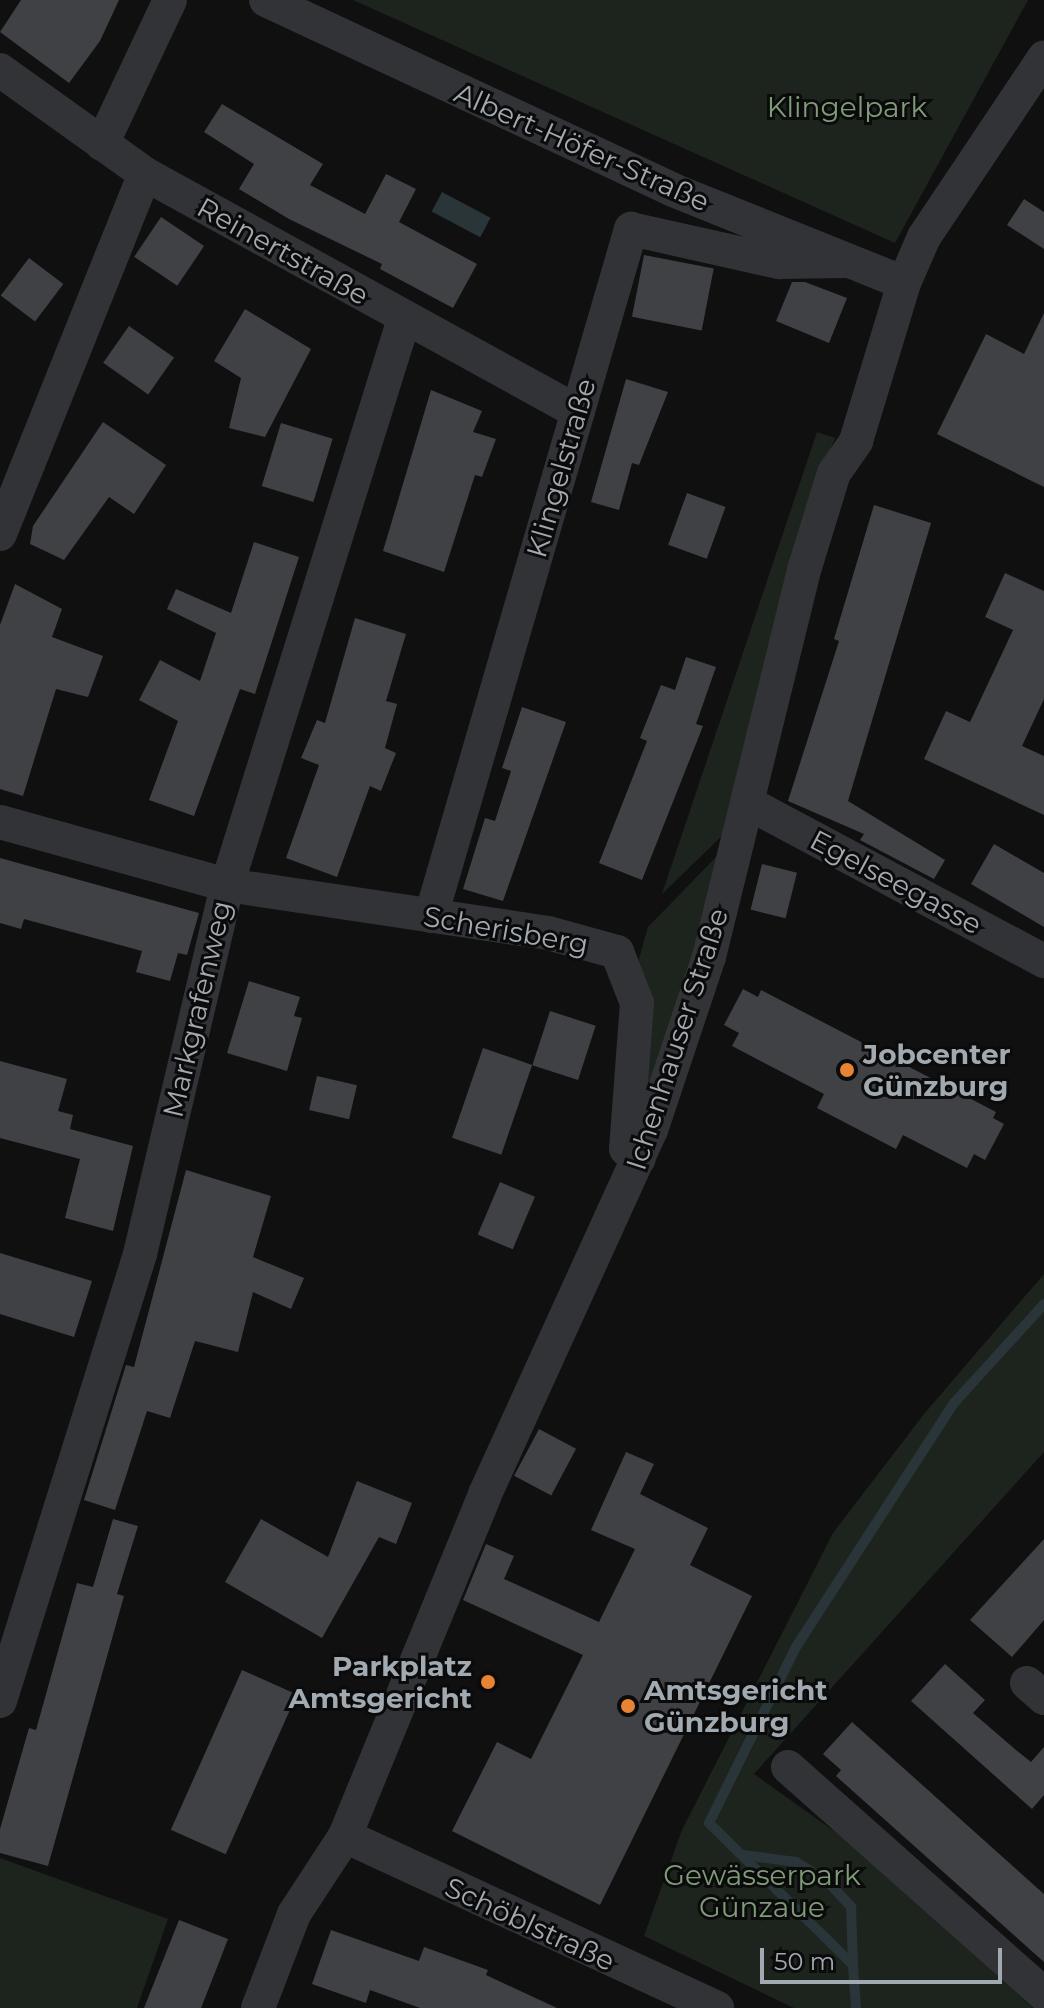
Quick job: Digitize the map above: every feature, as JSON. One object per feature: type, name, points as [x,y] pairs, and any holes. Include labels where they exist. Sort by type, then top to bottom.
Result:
[{"type":"street","points":[[102,144],[170,0]]},
{"type":"street","name":"Albert-Höfer-Straße","points":[[266,0],[673,190],[904,283]]},
{"type":"street","name":"Ichenhauser Straße","points":[[258,2008],[294,1914],[345,1836],[485,1494],[639,1159],[709,957],[805,567],[834,473],[856,441],[904,283],[924,237],[1044,58]]},
{"type":"street","name":"Reinertstraße","points":[[0,70],[145,174],[578,412]]},
{"type":"street","points":[[0,534],[145,174]]},
{"type":"street","name":"Klingelstraße","points":[[431,916],[631,229],[779,262],[845,261]]},
{"type":"street","name":"Markgrafenweg","points":[[0,1701],[140,1254],[227,885],[404,319]]},
{"type":"street","name":"Egelseegasse","points":[[748,803],[1044,961]]},
{"type":"street","name":"Scherisberg","points":[[0,822],[227,885],[548,933],[617,952],[637,1003],[626,1149],[639,1159]]},
{"type":"street","points":[[788,1767],[1044,1994]]},
{"type":"street","name":"Schöblstraße","points":[[345,1836],[695,2004]]},
{"type":"green space","name":"Klingelpark","points":[[353,0],[1028,0],[895,243]]},
{"type":"green space","points":[[817,432],[835,438],[808,510],[726,832],[662,894]]},
{"type":"green space","points":[[717,856],[723,857],[648,1107],[637,966],[648,927]]},
{"type":"green space","name":"Gewässerpark Günzaue","points":[[1044,1274],[1044,1452],[754,1774],[848,1841],[1033,2008],[794,2008],[644,1936],[682,1830],[833,1533],[924,1414]]},
{"type":"green space","points":[[0,1858],[168,1919],[137,2008],[0,2008]]},
{"type":"shaded area","points":[[442,192],[491,218],[480,237],[432,211]]},
{"type":"building","points":[[21,0],[119,0],[100,41],[69,83],[0,32]]},
{"type":"building","points":[[222,104],[323,164],[310,185],[365,214],[386,174],[416,189],[399,222],[477,264],[453,308],[380,269],[382,264],[289,219],[239,189],[254,164],[204,132]]},
{"type":"building","points":[[1024,199],[1044,212],[1044,249],[1007,225]]},
{"type":"building","points":[[161,217],[204,246],[177,286],[134,257]]},
{"type":"building","points":[[644,255],[714,269],[702,330],[632,317]]},
{"type":"building","points":[[29,258],[63,284],[35,321],[1,296]]},
{"type":"building","points":[[792,282],[805,282],[847,298],[829,343],[776,321]]},
{"type":"building","points":[[245,309],[311,349],[265,437],[229,428],[241,378],[214,361]]},
{"type":"building","points":[[1044,313],[1044,487],[937,434],[986,334],[1024,354]]},
{"type":"building","points":[[129,326],[174,358],[148,394],[103,363]]},
{"type":"building","points":[[626,379],[668,392],[639,465],[632,463],[619,510],[591,502]]},
{"type":"building","points":[[431,390],[482,411],[473,432],[496,439],[482,477],[475,475],[444,572],[383,551]]},
{"type":"building","points":[[103,422],[166,465],[134,514],[109,497],[64,560],[30,544],[33,526]]},
{"type":"building","points":[[281,423],[333,439],[313,502],[262,486]]},
{"type":"building","points":[[687,493],[726,507],[707,559],[668,545]]},
{"type":"building","points":[[874,505],[931,523],[848,801],[945,860],[934,879],[860,840],[864,834],[788,801],[839,641],[834,639]]},
{"type":"building","points":[[254,542],[299,557],[255,694],[240,689],[194,816],[149,800],[178,721],[139,700],[160,660],[200,681],[216,633],[167,609],[176,589],[231,613]]},
{"type":"building","points":[[1005,573],[1044,591],[1044,699],[1022,746],[1044,756],[1044,815],[924,759],[946,711],[970,722],[1013,630],[985,617]]},
{"type":"building","points":[[15,584],[62,609],[52,637],[103,656],[88,697],[56,689],[23,796],[0,789],[0,625]]},
{"type":"building","points":[[355,618],[406,634],[386,701],[397,704],[385,748],[396,753],[381,791],[370,786],[337,877],[286,858],[319,765],[301,758],[317,720],[325,723]]},
{"type":"building","points":[[686,657],[716,667],[696,724],[703,726],[642,880],[599,863],[647,741],[640,738],[661,685],[675,690]]},
{"type":"building","points":[[522,707],[566,722],[503,901],[463,889],[485,818],[495,821],[511,771],[502,768]]},
{"type":"building","points":[[994,844],[1044,873],[1044,927],[971,884]]},
{"type":"building","points":[[0,858],[199,913],[187,955],[178,953],[170,981],[136,972],[142,951],[24,919],[21,929],[0,923]]},
{"type":"building","points":[[762,864],[797,873],[786,918],[751,910]]},
{"type":"building","points":[[249,981],[300,997],[294,1016],[302,1018],[287,1071],[227,1053]]},
{"type":"building","name":"Jobcenter Günzburg","points":[[743,989],[758,997],[761,990],[996,1112],[993,1118],[1004,1124],[985,1160],[974,1154],[967,1168],[903,1135],[896,1149],[817,1108],[824,1094],[732,1046],[739,1033],[724,1025]]},
{"type":"building","points":[[550,1011],[596,1026],[578,1080],[532,1065]]},
{"type":"building","points":[[483,1048],[532,1065],[501,1155],[452,1138]]},
{"type":"building","points":[[0,1061],[67,1079],[58,1111],[73,1115],[70,1129],[133,1146],[113,1231],[65,1218],[80,1159],[0,1138]]},
{"type":"building","points":[[317,1076],[357,1085],[349,1119],[309,1110]]},
{"type":"building","points":[[186,1170],[271,1196],[253,1257],[304,1278],[291,1309],[253,1292],[238,1352],[195,1341],[170,1418],[147,1411],[115,1510],[84,1500],[126,1365],[134,1367]]},
{"type":"building","points":[[500,1182],[535,1197],[513,1249],[478,1234]]},
{"type":"building","points":[[0,1253],[92,1281],[74,1337],[0,1314]]},
{"type":"building","points":[[539,1429],[576,1449],[551,1496],[514,1476]]},
{"type":"building","name":"Amtsgericht Günzburg","points":[[626,1452],[654,1464],[640,1494],[708,1528],[690,1565],[752,1596],[600,1905],[452,1831],[497,1742],[531,1759],[583,1655],[463,1600],[486,1544],[514,1556],[504,1579],[599,1622],[635,1549],[591,1530]]},
{"type":"building","points":[[357,1481],[412,1503],[396,1544],[379,1537],[322,1638],[225,1582],[261,1519],[328,1557]]},
{"type":"building","points":[[113,1519],[138,1526],[117,1594],[124,1596],[48,1866],[0,1853],[0,1829],[29,1728],[36,1730],[77,1583],[93,1587]]},
{"type":"building","points":[[1044,1539],[1044,1620],[1012,1657],[970,1620]]},
{"type":"building","points":[[945,1664],[985,1700],[973,1713],[1016,1750],[1031,1762],[1044,1747],[1044,1795],[1032,1809],[911,1701]]},
{"type":"building","points":[[242,1670],[297,1694],[226,1854],[171,1830]]},
{"type":"building","points":[[852,1722],[1044,1894],[1044,1962],[836,1776],[841,1770],[823,1754]]},
{"type":"building","points":[[179,1920],[228,1939],[201,2008],[144,2008]]},
{"type":"building","points":[[331,1930],[419,1961],[424,1947],[488,1970],[486,1975],[557,2008],[420,2008],[370,1990],[366,2003],[312,1984]]},
{"type":"waterway","points":[[856,2008],[853,1965],[709,1823],[796,1647],[954,1403],[1044,1304]]},
{"type":"waterway","points":[[743,1855],[796,1862],[829,1883],[851,1907],[853,1965]]},
{"type":"place","name":"Jobcenter Günzburg","points":[[847,1070]]},
{"type":"place","name":"Parkplatz Amtsgericht","points":[[488,1682]]},
{"type":"place","name":"Amtsgericht Günzburg","points":[[628,1706]]}]
